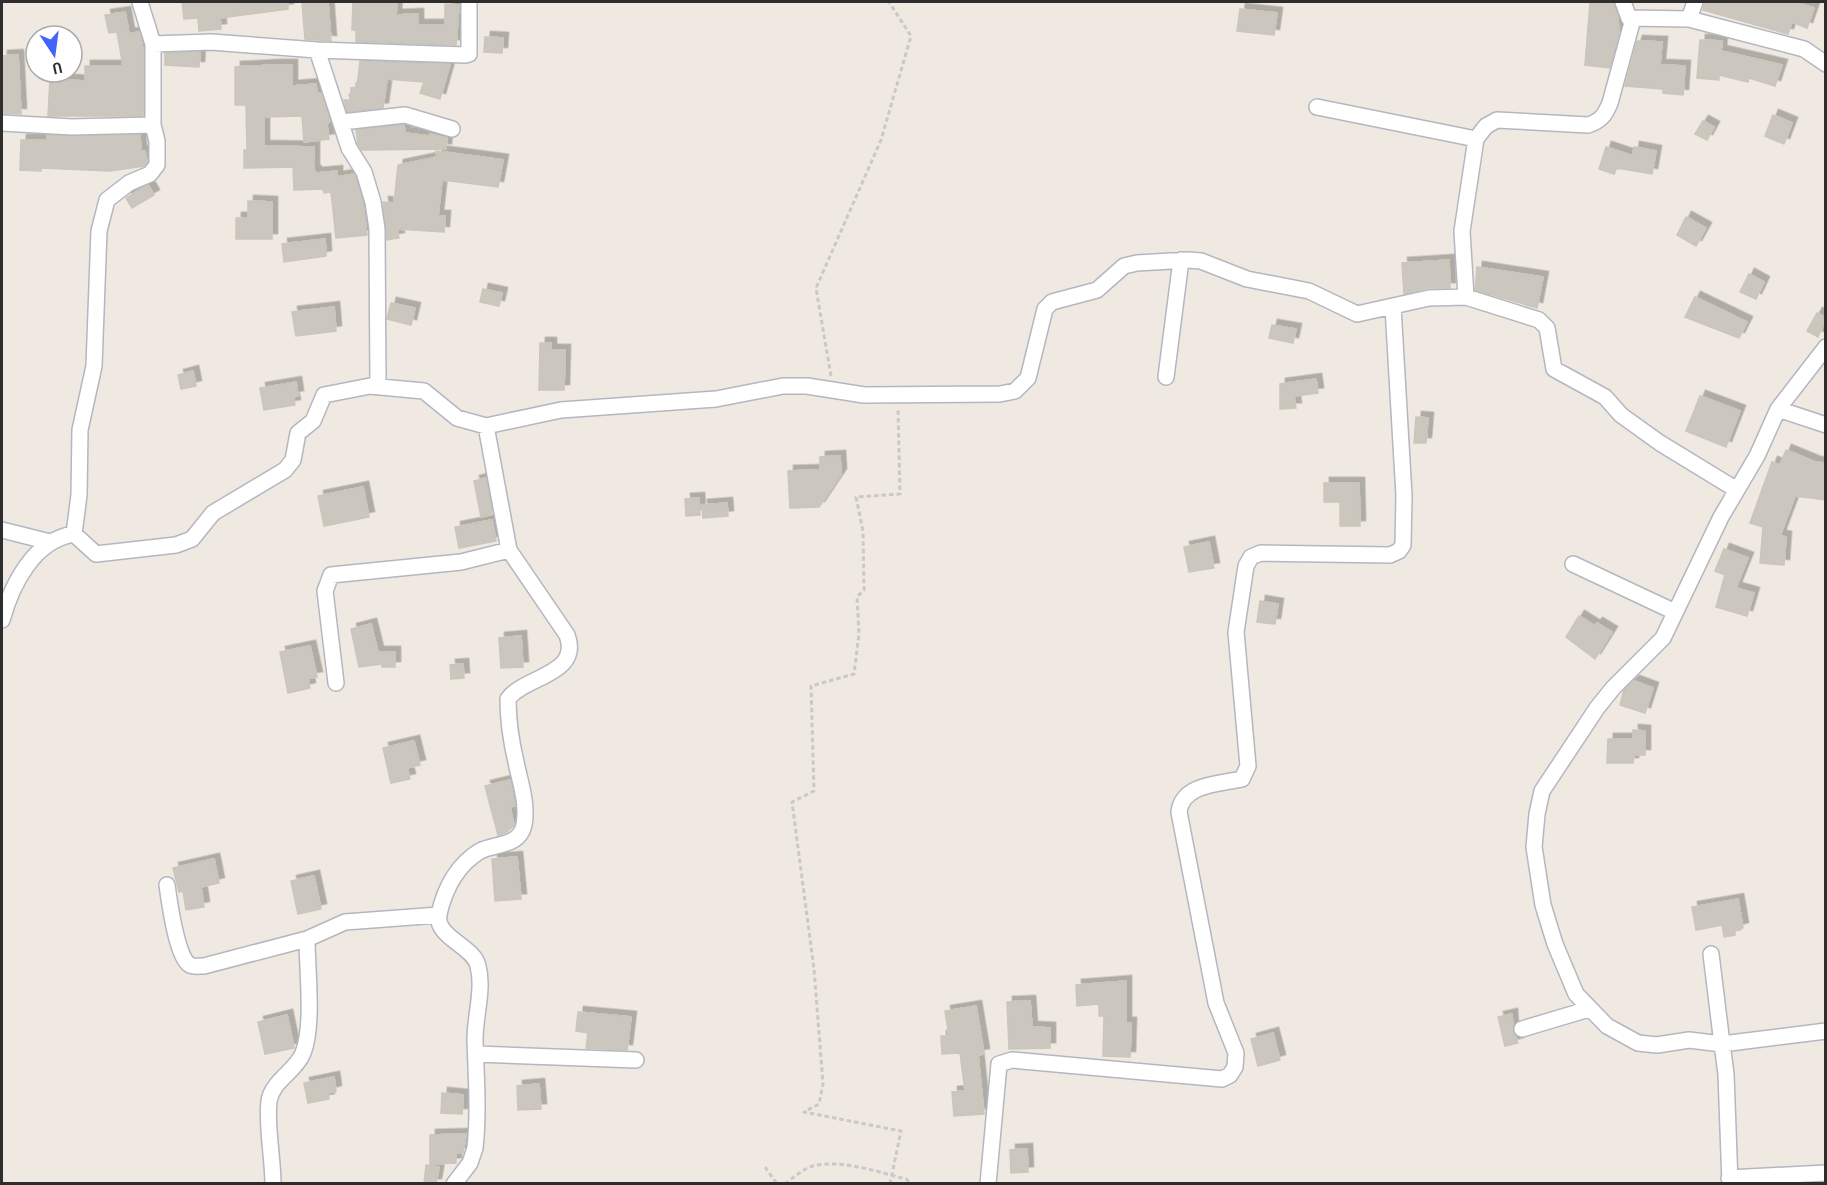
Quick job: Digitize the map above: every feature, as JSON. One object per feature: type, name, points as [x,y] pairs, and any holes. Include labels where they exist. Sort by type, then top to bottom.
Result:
[{"type":"street","points":[[74,534],[79,495],[80,430],[94,366],[99,231],[107,200],[129,183],[150,174],[157,165],[157,141],[153,125],[153,44],[140,2]]},
{"type":"street","points":[[153,44],[211,42],[317,50],[468,54],[469,2]]},
{"type":"street","points":[[1623,2],[1626,15],[1633,19],[1689,19],[1804,49],[1826,64]]},
{"type":"street","points":[[1689,19],[1695,2]]},
{"type":"street","points":[[1466,297],[1462,231],[1476,139],[1486,126],[1497,120],[1516,119],[1588,126],[1605,116],[1633,19]]},
{"type":"street","points":[[317,50],[349,148],[364,172],[374,202],[377,229],[378,387]]},
{"type":"street","points":[[1317,106],[1476,139]]},
{"type":"street","points":[[342,122],[405,115],[452,129]]},
{"type":"street","points":[[2,123],[72,127],[153,125]]},
{"type":"street","points":[[74,534],[96,554],[176,544],[192,539],[213,513],[285,470],[293,460],[298,433],[313,421],[324,395],[378,387],[424,391],[457,418],[486,426],[561,410],[716,399],[783,386],[897,394],[1000,394],[1015,391],[1028,378],[1045,309],[1052,302],[1097,290],[1125,266],[1181,260],[1201,261],[1247,279],[1309,291],[1357,314],[1429,298],[1466,297],[1544,322],[1554,369],[1605,397],[1621,415],[1660,443],[1737,490]]},
{"type":"street","points":[[1166,377],[1181,260]]},
{"type":"street","points":[[988,1184],[999,1064],[1011,1060],[1222,1079],[1230,1075],[1234,1067],[1236,1053],[1216,1003],[1179,812],[1180,802],[1189,791],[1242,779],[1248,766],[1236,632],[1246,566],[1251,557],[1261,554],[1390,555],[1399,551],[1403,545],[1404,496],[1392,307]]},
{"type":"street","points":[[1826,347],[1778,409],[1757,456],[1721,517],[1655,648],[1613,688],[1597,708],[1542,791],[1534,847],[1543,905],[1565,972],[1576,994],[1607,1026],[1638,1043],[1657,1045],[1689,1040],[1722,1044],[1826,1031]]},
{"type":"street","points":[[1778,409],[1826,425]]},
{"type":"street","points":[[454,1184],[470,1163],[475,1148],[479,967],[470,952],[443,929],[439,915],[451,880],[459,868],[482,850],[502,846],[518,837],[524,825],[524,797],[515,759],[508,699],[514,691],[562,665],[569,651],[567,635],[509,550],[486,426]]},
{"type":"street","points":[[2,530],[50,542]]},
{"type":"street","points":[[2,620],[16,582],[30,561],[50,542],[74,534]]},
{"type":"street","points":[[336,683],[325,591],[331,575],[461,562],[509,550]]},
{"type":"street","points":[[1573,564],[1675,612]]},
{"type":"street","points":[[167,885],[179,946],[184,961],[190,966],[204,966],[307,939],[345,922],[439,915]]},
{"type":"street","points":[[273,1184],[269,1099],[279,1082],[294,1069],[303,1053],[308,1033],[307,939]]},
{"type":"street","points":[[1711,954],[1726,1074],[1730,1181],[1826,1173]]},
{"type":"street","points":[[1522,1029],[1589,1009]]},
{"type":"street","points":[[476,1054],[636,1060]]},
{"type":"path","points":[[840,389],[816,288],[881,140],[911,36],[889,2]]},
{"type":"path","points":[[890,1184],[901,1131],[804,1113],[819,1104],[823,1084],[814,969],[792,802],[814,791],[811,686],[854,674],[859,634],[857,597],[864,591],[863,531],[856,497],[900,494],[900,429],[897,394]]},
{"type":"path","points":[[785,1184],[814,1166],[854,1167],[912,1184]]},
{"type":"path","points":[[765,1167],[777,1184]]},
{"type":"building","points":[[182,2],[288,2],[288,9],[220,18],[221,29],[199,31],[198,18],[184,19]]},
{"type":"building","points":[[302,2],[328,2],[331,41],[305,39]]},
{"type":"building","points":[[353,2],[397,2],[396,15],[418,14],[418,25],[445,25],[445,4],[459,5],[456,45],[356,42],[356,30],[352,30]]},
{"type":"building","points":[[1590,2],[1613,2],[1618,18],[1619,33],[1610,68],[1585,65]]},
{"type":"building","points":[[1705,2],[1795,2],[1814,8],[1807,28],[1792,22],[1788,34],[1703,10]]},
{"type":"building","points":[[1240,9],[1277,13],[1274,35],[1237,31]]},
{"type":"building","points":[[125,12],[129,34],[139,32],[143,49],[143,116],[48,116],[50,84],[84,84],[85,66],[123,66],[117,32],[109,33],[105,15]]},
{"type":"building","points":[[485,37],[503,38],[502,53],[484,52]]},
{"type":"building","points":[[1700,40],[1722,41],[1721,51],[1782,65],[1775,86],[1749,78],[1748,82],[1719,75],[1719,80],[1697,78]]},
{"type":"building","points":[[1637,41],[1662,42],[1660,65],[1685,66],[1683,95],[1663,93],[1663,89],[1625,86]]},
{"type":"building","points":[[200,52],[199,67],[165,65],[165,53]]},
{"type":"building","points":[[18,55],[21,114],[2,113],[2,56]]},
{"type":"building","points":[[360,61],[450,64],[440,99],[420,93],[424,82],[387,79],[383,108],[347,112],[344,100],[351,100],[351,88],[357,87]]},
{"type":"building","points":[[292,65],[292,86],[316,84],[317,94],[321,93],[330,120],[327,125],[329,139],[304,142],[302,116],[264,117],[264,146],[314,147],[314,170],[317,173],[337,171],[337,177],[354,174],[363,204],[367,235],[336,238],[331,192],[324,193],[323,189],[294,190],[293,167],[244,168],[244,150],[247,150],[246,105],[235,105],[235,67]]},
{"type":"building","points":[[1773,115],[1792,123],[1784,144],[1765,136]]},
{"type":"building","points":[[1703,121],[1714,127],[1707,140],[1695,134]]},
{"type":"building","points":[[404,125],[405,133],[429,136],[430,134],[447,138],[446,149],[362,150],[358,144],[356,130]]},
{"type":"building","points":[[47,135],[140,135],[141,152],[145,151],[147,162],[144,166],[110,171],[41,168],[41,171],[20,170],[21,140],[47,140]]},
{"type":"building","points":[[1606,147],[1633,156],[1634,147],[1656,151],[1652,174],[1617,168],[1614,174],[1599,169]]},
{"type":"building","points":[[436,151],[503,160],[498,187],[442,180],[438,216],[445,216],[444,232],[397,229],[399,238],[387,240],[383,202],[394,203],[398,165],[437,157]]},
{"type":"building","points":[[148,185],[154,195],[132,208],[126,198]]},
{"type":"building","points":[[248,201],[272,202],[272,239],[236,239],[236,218],[248,218]]},
{"type":"building","points":[[1686,217],[1706,228],[1696,246],[1677,235]]},
{"type":"building","points":[[325,239],[326,256],[284,262],[282,244]]},
{"type":"building","points":[[1449,260],[1450,288],[1427,288],[1404,294],[1402,263]]},
{"type":"building","points":[[1477,267],[1543,277],[1537,308],[1475,290]]},
{"type":"building","points":[[1749,274],[1764,282],[1756,299],[1740,292]]},
{"type":"building","points":[[483,289],[502,293],[499,306],[480,302]]},
{"type":"building","points":[[1695,297],[1747,322],[1739,338],[1685,317]]},
{"type":"building","points":[[391,303],[415,308],[411,325],[387,319]]},
{"type":"building","points":[[334,307],[336,331],[296,336],[292,312]]},
{"type":"building","points":[[1817,313],[1826,318],[1818,337],[1807,331]]},
{"type":"building","points":[[1272,325],[1296,329],[1293,343],[1269,338]]},
{"type":"building","points":[[540,343],[551,343],[551,350],[565,350],[564,390],[539,390]]},
{"type":"building","points":[[193,371],[196,386],[181,389],[178,375]]},
{"type":"building","points":[[1316,379],[1318,393],[1294,396],[1296,408],[1280,409],[1280,384]]},
{"type":"building","points":[[296,382],[298,396],[293,397],[295,405],[264,410],[260,388]]},
{"type":"building","points":[[1700,396],[1740,411],[1726,447],[1686,431]]},
{"type":"building","points":[[1416,417],[1428,418],[1426,443],[1414,443]]},
{"type":"building","points":[[1786,450],[1815,462],[1826,463],[1826,500],[1795,496],[1780,536],[1786,537],[1784,565],[1760,563],[1763,527],[1750,523],[1772,462],[1780,465]]},
{"type":"building","points":[[840,456],[841,474],[819,507],[790,508],[788,471],[820,470],[820,457]]},
{"type":"building","points":[[486,478],[492,514],[481,517],[474,481]]},
{"type":"building","points":[[1324,483],[1359,483],[1360,526],[1340,526],[1340,502],[1324,502]]},
{"type":"building","points":[[363,487],[369,517],[324,526],[318,496]]},
{"type":"building","points":[[699,498],[700,515],[686,516],[685,499]]},
{"type":"building","points":[[727,503],[728,516],[703,518],[702,505]]},
{"type":"building","points":[[492,520],[496,541],[459,548],[455,527]]},
{"type":"building","points":[[1209,542],[1214,568],[1189,572],[1184,547]]},
{"type":"building","points":[[1724,549],[1748,558],[1736,588],[1754,593],[1747,616],[1716,607],[1725,575],[1715,571]]},
{"type":"building","points":[[1260,601],[1278,604],[1275,624],[1257,622]]},
{"type":"building","points":[[1579,616],[1595,626],[1597,623],[1612,632],[1595,659],[1566,637]]},
{"type":"building","points":[[371,624],[378,652],[395,652],[395,667],[382,667],[382,664],[359,667],[351,629]]},
{"type":"building","points":[[521,636],[523,667],[501,668],[499,638]]},
{"type":"building","points":[[310,646],[317,677],[308,678],[310,688],[288,693],[280,652]]},
{"type":"building","points":[[463,664],[464,678],[451,679],[450,665]]},
{"type":"building","points":[[1634,681],[1653,688],[1645,713],[1620,705],[1624,690]]},
{"type":"building","points":[[1633,730],[1645,731],[1645,755],[1634,755],[1633,763],[1607,763],[1608,739],[1633,739]]},
{"type":"building","points":[[414,741],[420,765],[407,768],[410,779],[391,783],[383,748]]},
{"type":"building","points":[[510,780],[515,806],[510,807],[514,825],[507,832],[498,835],[485,786]]},
{"type":"building","points":[[517,857],[521,899],[495,901],[492,859]]},
{"type":"building","points":[[214,859],[219,883],[201,887],[204,907],[186,910],[183,891],[179,892],[173,868]]},
{"type":"building","points":[[314,876],[321,909],[298,914],[291,881]]},
{"type":"building","points":[[1738,899],[1743,928],[1735,930],[1735,935],[1724,937],[1722,925],[1696,930],[1692,907]]},
{"type":"building","points":[[1126,981],[1126,1023],[1131,1023],[1130,1057],[1103,1056],[1104,1016],[1099,1016],[1099,1004],[1077,1006],[1076,985]]},
{"type":"building","points":[[1030,1001],[1032,1027],[1050,1028],[1050,1048],[1009,1049],[1007,1002]]},
{"type":"building","points":[[976,1006],[984,1054],[978,1055],[984,1114],[954,1116],[952,1092],[965,1091],[960,1053],[942,1054],[941,1036],[949,1036],[945,1011]]},
{"type":"building","points":[[578,1012],[631,1017],[627,1050],[586,1048],[588,1033],[576,1031]]},
{"type":"building","points":[[1512,1014],[1513,1031],[1518,1043],[1505,1046],[1498,1017]]},
{"type":"building","points":[[287,1015],[294,1048],[265,1054],[258,1022]]},
{"type":"building","points":[[1273,1033],[1280,1060],[1258,1066],[1251,1039]]},
{"type":"building","points":[[334,1077],[336,1091],[328,1093],[329,1099],[308,1103],[304,1083]]},
{"type":"building","points":[[539,1084],[541,1109],[518,1110],[517,1086]]},
{"type":"building","points":[[442,1093],[463,1095],[462,1114],[441,1113]]},
{"type":"building","points":[[466,1134],[463,1153],[456,1153],[456,1163],[430,1164],[430,1135]]},
{"type":"building","points":[[1027,1149],[1028,1172],[1011,1173],[1010,1150]]},
{"type":"building","points":[[426,1165],[439,1167],[436,1184],[424,1184]]}]
